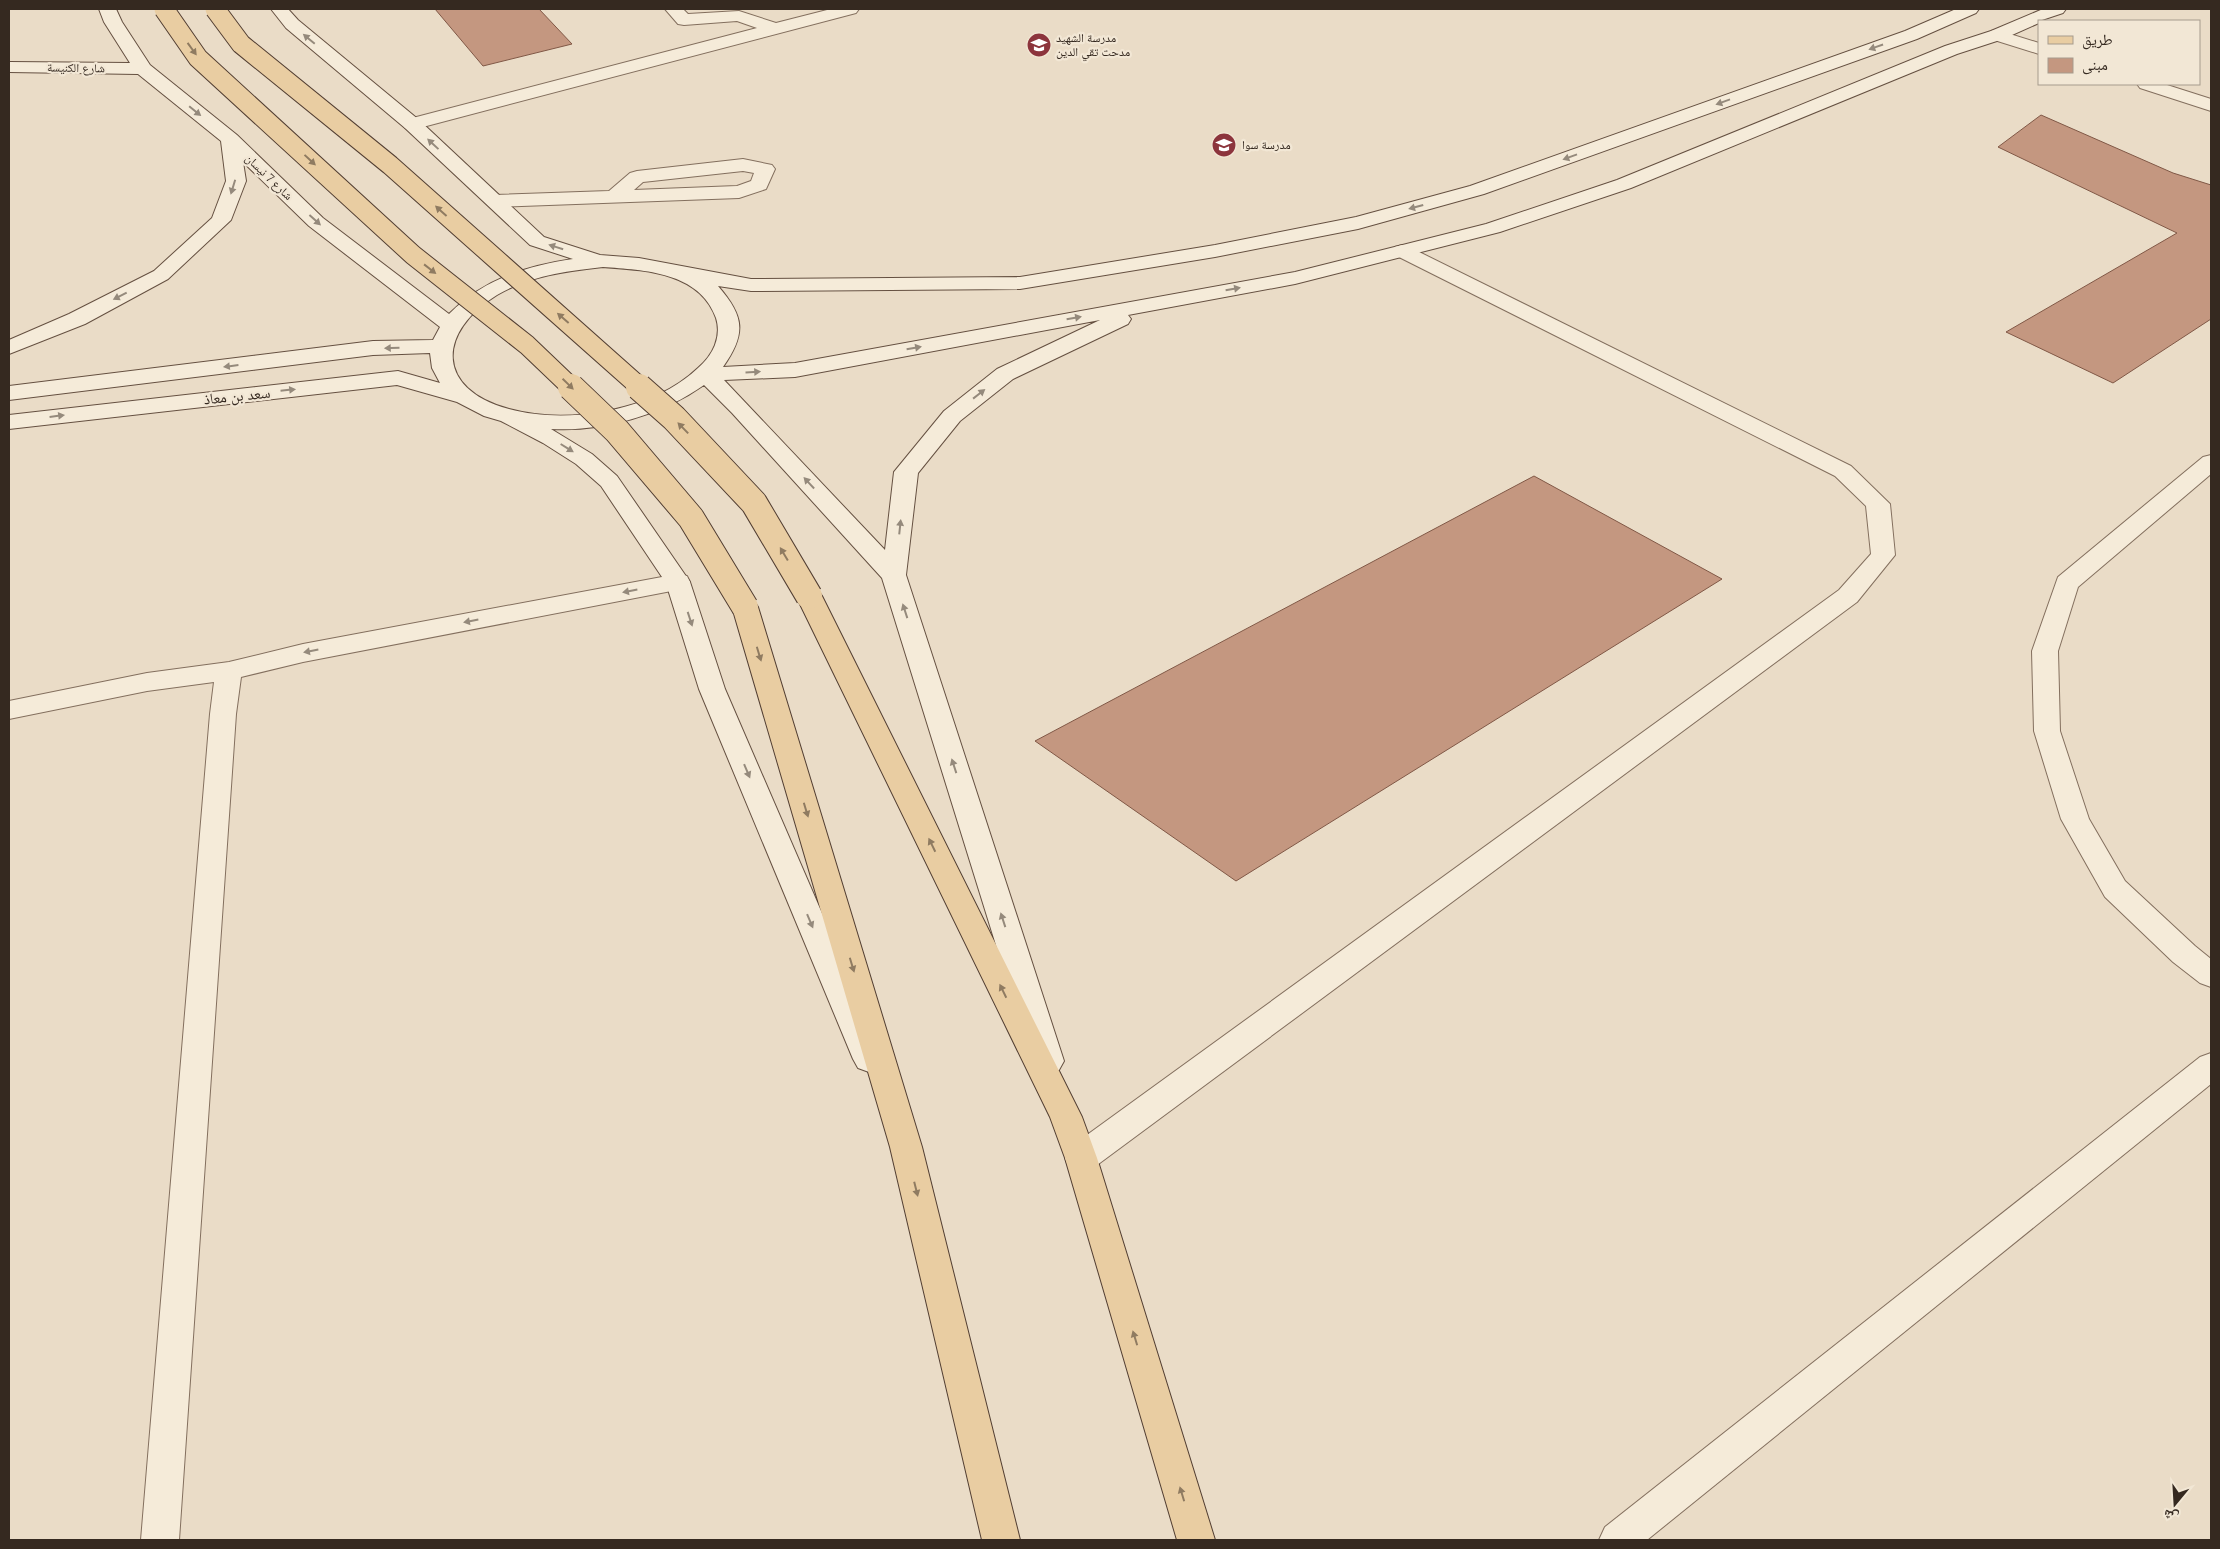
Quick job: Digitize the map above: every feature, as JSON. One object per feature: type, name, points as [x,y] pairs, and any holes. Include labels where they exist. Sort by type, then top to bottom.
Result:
[{"type":"main road","points":[[164,9],[198,58],[413,255],[527,345],[617,431],[691,518],[746,607],[906,1148],[1001,1540]]},
{"type":"main road","points":[[215,9],[242,44],[390,165],[674,418],[754,503],[809,596],[1066,1117],[1081,1158],[1196,1540]]},
{"type":"street","name":"شارع 7 نيسان","points":[[108,9],[113,22],[143,69],[230,139],[316,222],[451,325]]},
{"type":"street","points":[[280,9],[292,24],[412,124],[537,241],[603,261]]},
{"type":"street","points":[[673,9],[684,20],[739,16],[776,29]]},
{"type":"street","points":[[412,124],[850,9]]},
{"type":"street","points":[[680,273],[709,288],[726,309],[730,334],[718,359],[705,374],[676,395],[638,410],[594,420],[549,422],[509,416],[483,408],[464,397],[444,373],[441,346],[451,325],[459,315],[485,294],[520,277],[560,266],[603,261],[644,263],[680,273],[751,285],[1020,283],[1215,251],[1348,224],[1477,190],[1911,35],[1970,9]]},
{"type":"street","points":[[705,374],[795,370],[1295,278],[1494,228],[1624,184],[1951,50],[1997,35],[2053,9]]},
{"type":"street","points":[[1911,35],[1925,45],[1938,50],[1951,50]]},
{"type":"street","points":[[1997,35],[2038,49]]},
{"type":"street","name":"شارع الكنيسة","points":[[9,67],[143,69]]},
{"type":"street","points":[[2149,85],[2211,105]]},
{"type":"street","points":[[9,348],[77,318],[162,275],[221,220],[236,182],[230,139]]},
{"type":"street","points":[[495,201],[614,197],[739,192],[759,185],[765,169],[743,165],[637,178],[614,197]]},
{"type":"street","points":[[1477,190],[1530,216]]},
{"type":"street","points":[[1081,1158],[1848,596],[1883,555],[1878,504],[1843,471],[1402,251]]},
{"type":"street","points":[[1066,1117],[894,575],[906,472],[952,416],[1005,374],[1151,304]]},
{"type":"street","name":"سعد بن معاذ","points":[[9,393],[374,348],[441,346]]},
{"type":"street","points":[[705,374],[740,408],[894,575]]},
{"type":"street","name":"سعد بن معاذ","points":[[9,422],[398,378],[464,397]]},
{"type":"street","points":[[509,416],[551,438],[584,459],[609,481],[678,582],[712,689],[906,1148]]},
{"type":"street","points":[[2211,462],[2067,583],[2045,651],[2047,731],[2075,819],[2115,889],[2184,954],[2211,975]]},
{"type":"street","points":[[9,710],[146,682],[228,671],[303,652],[678,582]]},
{"type":"street","points":[[160,1540],[223,714],[228,671]]},
{"type":"street","points":[[1618,1540],[2211,1066]]},
{"type":"building","points":[[435,9],[539,9],[572,44],[483,66]]},
{"type":"building","points":[[2041,115],[2173,173],[2211,185],[2211,319],[2113,383],[2006,332],[2177,233],[1998,147]]},
{"type":"building","points":[[1534,476],[1722,579],[1236,881],[1035,741]]},
{"type":"place","name":"مدرسة الشهيد مدحت تقي الدين","points":[[1039,45]]},
{"type":"place","name":"مدرسة سوا","points":[[1224,145]]}]
